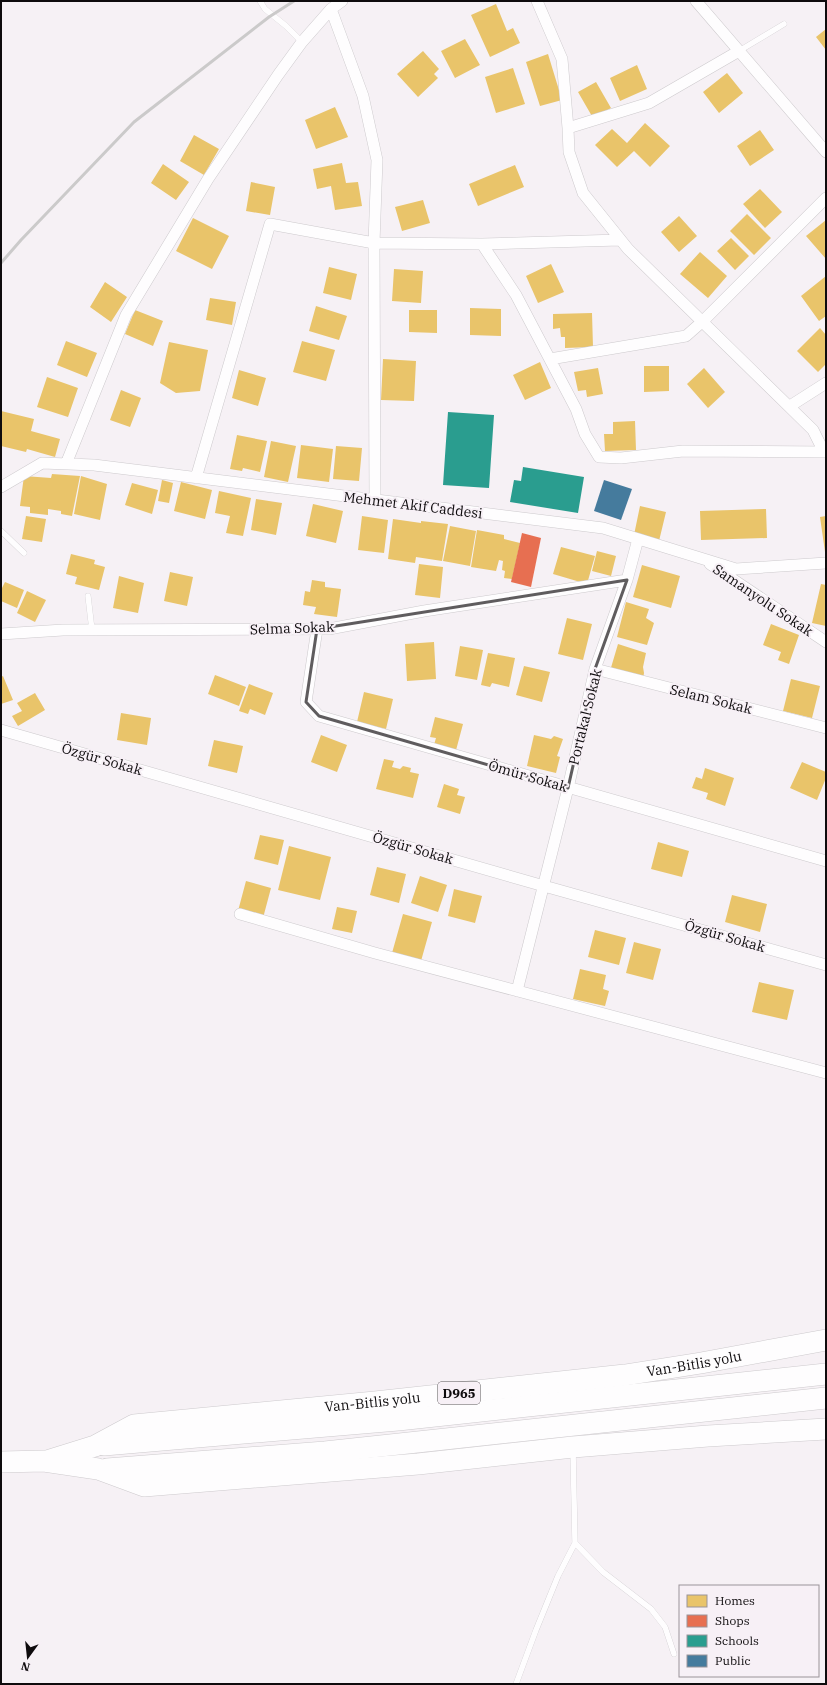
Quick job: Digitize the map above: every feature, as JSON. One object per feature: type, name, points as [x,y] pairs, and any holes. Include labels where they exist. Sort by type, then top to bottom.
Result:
[{"type":"highway","name":"Van-Bitlis yolu","points":[[44,1462],[95,1446],[134,1425],[382,1401],[625,1375],[826,1340]]},
{"type":"highway","points":[[95,1446],[398,1420],[826,1374]]},
{"type":"highway","points":[[98,1470],[324,1452],[826,1398]]},
{"type":"highway","name":"Van-Bitlis yolu","points":[[1,1462],[44,1462],[98,1470],[144,1486],[418,1464],[708,1436],[826,1429]]},
{"type":"street","points":[[66,464],[126,315],[208,179],[278,75],[302,42],[331,9],[342,1]]},
{"type":"street","points":[[482,244],[516,295],[576,409],[585,434],[599,457],[621,458],[682,451],[825,452],[813,430],[628,249],[583,193],[569,152],[562,59],[538,1]]},
{"type":"street","points":[[696,1],[826,152]]},
{"type":"street","points":[[331,9],[363,96],[377,160],[374,243],[375,500]]},
{"type":"street","points":[[568,128],[649,103],[739,51]]},
{"type":"street","points":[[550,359],[686,336],[703,321],[826,198]]},
{"type":"street","points":[[196,478],[270,224],[374,243],[482,244],[620,240]]},
{"type":"street","points":[[790,406],[826,383]]},
{"type":"street","name":"Mehmet Akif Caddesi","points":[[1,487],[42,463],[94,466],[603,528],[736,568],[826,562]]},
{"type":"street","name":"Portakal Sokak","points":[[517,991],[568,788],[595,669],[627,580],[638,539]]},
{"type":"street","name":"Samanyolu Sokak","points":[[700,558],[826,642]]},
{"type":"street","name":"Selma Sokak","points":[[1,634],[63,630],[329,629],[424,610],[627,580]]},
{"type":"street","name":"Ömür Sokak","points":[[317,629],[306,702],[319,716],[826,861]]},
{"type":"street","name":"Selam Sokak","points":[[595,669],[826,728]]},
{"type":"street","name":"Özgür Sokak","points":[[1,730],[544,886],[826,965]]},
{"type":"street","points":[[240,914],[375,954],[826,1073]]},
{"type":"lane","points":[[260,1],[265,9],[286,26],[302,42]]},
{"type":"lane","points":[[739,51],[784,24]]},
{"type":"lane","points":[[1,531],[24,553]]},
{"type":"lane","points":[[88,596],[92,630]]},
{"type":"lane","points":[[516,1684],[558,1576],[575,1543],[573,1448]]},
{"type":"lane","points":[[575,1543],[603,1572],[651,1609],[665,1627],[674,1654]]},
{"type":"highlighted area","points":[[627,580],[595,669],[568,788],[319,716],[306,702],[317,629]]},
{"type":"building: Homes","points":[[496,4],[507,31],[513,28],[520,43],[490,57],[471,15]]},
{"type":"building: Homes","points":[[826,29],[826,50],[816,37]]},
{"type":"building: Homes","points":[[465,39],[480,65],[455,78],[441,51]]},
{"type":"building: Homes","points":[[423,51],[439,69],[434,74],[438,78],[418,97],[397,74]]},
{"type":"building: Homes","points":[[548,54],[562,100],[540,106],[526,62]]},
{"type":"building: Homes","points":[[637,65],[647,89],[620,101],[610,78]]},
{"type":"building: Homes","points":[[513,68],[525,104],[496,113],[485,77]]},
{"type":"building: Homes","points":[[727,73],[743,93],[719,113],[703,92]]},
{"type":"building: Homes","points":[[596,82],[611,108],[593,118],[578,92]]},
{"type":"building: Homes","points":[[335,107],[348,137],[316,149],[305,120]]},
{"type":"building: Homes","points":[[645,123],[670,146],[650,167],[634,151],[617,167],[595,145],[612,129],[627,143]]},
{"type":"building: Homes","points":[[760,130],[774,150],[750,166],[737,146]]},
{"type":"building: Homes","points":[[194,135],[219,149],[204,175],[180,161]]},
{"type":"building: Homes","points":[[342,163],[346,183],[358,182],[362,206],[335,210],[331,186],[317,189],[313,169]]},
{"type":"building: Homes","points":[[163,164],[189,182],[176,200],[151,183]]},
{"type":"building: Homes","points":[[515,165],[524,187],[478,206],[469,184]]},
{"type":"building: Homes","points":[[251,182],[275,187],[270,215],[246,211]]},
{"type":"building: Homes","points":[[760,189],[782,212],[765,228],[743,204]]},
{"type":"building: Homes","points":[[423,200],[430,223],[402,231],[395,207]]},
{"type":"building: Homes","points":[[747,214],[771,238],[754,255],[730,231]]},
{"type":"building: Homes","points":[[679,216],[697,236],[679,252],[661,232]]},
{"type":"building: Homes","points":[[193,218],[229,236],[212,269],[176,251]]},
{"type":"building: Homes","points":[[826,220],[826,259],[806,236]]},
{"type":"building: Homes","points":[[731,238],[749,256],[735,270],[717,251]]},
{"type":"building: Homes","points":[[700,252],[727,276],[708,298],[680,274]]},
{"type":"building: Homes","points":[[551,264],[564,292],[538,303],[526,276]]},
{"type":"building: Homes","points":[[329,267],[357,274],[351,300],[323,293]]},
{"type":"building: Homes","points":[[394,269],[423,271],[421,303],[392,301]]},
{"type":"building: Homes","points":[[826,276],[826,316],[819,321],[801,296]]},
{"type":"building: Homes","points":[[105,282],[127,297],[111,322],[90,307]]},
{"type":"building: Homes","points":[[210,298],[236,302],[232,325],[206,320]]},
{"type":"building: Homes","points":[[316,306],[347,316],[339,340],[309,331]]},
{"type":"building: Homes","points":[[470,308],[501,309],[501,336],[470,335]]},
{"type":"building: Homes","points":[[135,310],[163,321],[153,346],[125,334]]},
{"type":"building: Homes","points":[[409,310],[437,310],[437,333],[409,332]]},
{"type":"building: Homes","points":[[592,313],[593,347],[565,348],[565,337],[561,337],[560,328],[553,329],[553,314]]},
{"type":"building: Homes","points":[[820,328],[826,335],[826,364],[818,372],[797,351]]},
{"type":"building: Homes","points":[[66,341],[97,353],[87,377],[57,365]]},
{"type":"building: Homes","points":[[302,341],[335,350],[326,381],[293,372]]},
{"type":"building: Homes","points":[[169,342],[208,350],[200,391],[176,393],[160,383]]},
{"type":"building: Homes","points":[[383,359],[416,361],[414,401],[381,400]]},
{"type":"building: Homes","points":[[540,362],[551,388],[525,400],[513,375]]},
{"type":"building: Homes","points":[[644,366],[669,366],[669,391],[644,392]]},
{"type":"building: Homes","points":[[598,368],[603,394],[587,397],[586,390],[578,391],[574,372]]},
{"type":"building: Homes","points":[[704,368],[725,392],[708,408],[687,384]]},
{"type":"building: Homes","points":[[239,370],[266,378],[258,406],[232,398]]},
{"type":"building: Homes","points":[[47,377],[78,388],[68,417],[37,407]]},
{"type":"building: Homes","points":[[121,390],[141,398],[130,427],[110,420]]},
{"type":"building: Homes","points":[[1,411],[34,419],[31,431],[60,439],[55,457],[27,449],[26,452],[1,446]]},
{"type":"building: Homes","points":[[635,421],[636,450],[605,451],[604,434],[613,434],[613,422]]},
{"type":"building: Homes","points":[[237,435],[267,441],[260,472],[243,468],[242,471],[230,469]]},
{"type":"building: Homes","points":[[271,441],[296,446],[288,482],[264,477]]},
{"type":"building: Homes","points":[[301,445],[333,449],[329,482],[297,478]]},
{"type":"building: Homes","points":[[336,446],[362,448],[359,481],[333,479]]},
{"type":"building: Homes","points":[[52,474],[80,476],[72,516],[61,514],[61,511],[48,509],[48,515],[30,513],[30,507],[20,506],[24,476],[51,478]]},
{"type":"building: Homes","points":[[81,476],[107,484],[100,520],[74,514]]},
{"type":"building: Homes","points":[[162,480],[173,483],[169,503],[158,501]]},
{"type":"building: Homes","points":[[181,482],[212,490],[205,519],[174,511]]},
{"type":"building: Homes","points":[[132,483],[158,490],[152,514],[125,505]]},
{"type":"building: Homes","points":[[219,491],[251,498],[243,536],[226,533],[230,516],[215,513]]},
{"type":"building: Homes","points":[[256,499],[282,503],[276,535],[251,530]]},
{"type":"building: Homes","points":[[313,504],[343,511],[336,543],[306,536]]},
{"type":"building: Homes","points":[[640,506],[666,512],[659,541],[634,535]]},
{"type":"building: Homes","points":[[766,509],[767,538],[701,540],[700,511]]},
{"type":"building: Homes","points":[[26,516],[46,519],[42,542],[22,539]]},
{"type":"building: Homes","points":[[362,516],[388,520],[384,553],[358,550]]},
{"type":"building: Homes","points":[[826,516],[826,551],[825,552],[820,517]]},
{"type":"building: Homes","points":[[393,519],[421,523],[421,521],[448,524],[442,561],[416,557],[415,563],[388,559]]},
{"type":"building: Homes","points":[[450,526],[476,531],[470,566],[443,561]]},
{"type":"building: Homes","points":[[477,530],[504,535],[504,539],[520,543],[512,579],[504,578],[505,571],[502,570],[503,561],[499,560],[496,571],[471,567]]},
{"type":"building: Homes","points":[[561,547],[595,556],[587,584],[553,574]]},
{"type":"building: Homes","points":[[597,551],[616,556],[611,576],[592,571]]},
{"type":"building: Homes","points":[[71,554],[95,560],[94,564],[105,567],[99,590],[75,584],[77,577],[66,574]]},
{"type":"building: Homes","points":[[419,564],[443,567],[440,598],[415,595]]},
{"type":"building: Homes","points":[[642,565],[680,576],[671,608],[633,597]]},
{"type":"building: Homes","points":[[170,572],[193,577],[187,606],[164,601]]},
{"type":"building: Homes","points":[[119,576],[144,583],[138,613],[113,608]]},
{"type":"building: Homes","points":[[312,580],[325,582],[325,587],[341,589],[337,617],[314,614],[316,607],[303,605],[305,591],[310,592]]},
{"type":"building: Homes","points":[[5,582],[24,590],[17,608],[1,601],[1,590]]},
{"type":"building: Homes","points":[[821,584],[826,585],[826,626],[812,623]]},
{"type":"building: Homes","points":[[27,591],[46,600],[35,622],[17,613]]},
{"type":"building: Homes","points":[[626,602],[649,609],[646,618],[654,623],[647,645],[617,637]]},
{"type":"building: Homes","points":[[567,618],[592,624],[583,660],[558,654]]},
{"type":"building: Homes","points":[[771,624],[799,635],[789,664],[778,660],[781,652],[763,645]]},
{"type":"building: Homes","points":[[434,642],[436,679],[407,681],[405,644]]},
{"type":"building: Homes","points":[[618,644],[646,653],[643,667],[643,679],[610,671]]},
{"type":"building: Homes","points":[[460,646],[483,650],[477,680],[455,676]]},
{"type":"building: Homes","points":[[488,653],[515,658],[509,687],[492,683],[490,687],[481,685]]},
{"type":"building: Homes","points":[[524,666],[550,672],[542,702],[516,695]]},
{"type":"building: Homes","points":[[215,675],[246,687],[239,706],[208,694]]},
{"type":"building: Homes","points":[[3,676],[13,700],[1,704],[1,677]]},
{"type":"building: Homes","points":[[791,679],[820,686],[812,718],[783,711]]},
{"type":"building: Homes","points":[[249,684],[273,693],[265,715],[250,709],[248,714],[239,711]]},
{"type":"building: Homes","points":[[364,692],[393,699],[386,729],[357,722]]},
{"type":"building: Homes","points":[[35,693],[45,710],[18,726],[12,716],[22,711],[17,703]]},
{"type":"building: Homes","points":[[121,713],[151,718],[147,745],[117,740]]},
{"type":"building: Homes","points":[[435,717],[463,724],[455,754],[433,748],[436,738],[430,737]]},
{"type":"building: Homes","points":[[321,735],[347,745],[337,772],[311,762]]},
{"type":"building: Homes","points":[[534,735],[551,739],[554,736],[563,739],[557,756],[560,757],[556,773],[527,766]]},
{"type":"building: Homes","points":[[214,740],[243,746],[237,773],[208,766]]},
{"type":"building: Homes","points":[[384,759],[394,761],[392,767],[400,769],[403,766],[411,768],[410,772],[419,774],[413,798],[376,789]]},
{"type":"building: Homes","points":[[802,762],[826,772],[826,778],[817,800],[790,788]]},
{"type":"building: Homes","points":[[705,768],[734,778],[725,806],[706,799],[708,793],[692,788],[696,777],[702,779]]},
{"type":"building: Homes","points":[[444,784],[459,789],[457,795],[465,797],[460,814],[437,807]]},
{"type":"building: Homes","points":[[260,835],[284,840],[278,865],[254,859]]},
{"type":"building: Homes","points":[[658,842],[689,851],[682,877],[651,869]]},
{"type":"building: Homes","points":[[289,846],[331,857],[320,900],[278,890]]},
{"type":"building: Homes","points":[[377,867],[406,874],[399,903],[370,895]]},
{"type":"building: Homes","points":[[420,876],[447,885],[438,912],[411,903]]},
{"type":"building: Homes","points":[[246,881],[271,888],[263,918],[238,911]]},
{"type":"building: Homes","points":[[454,889],[482,896],[475,923],[448,916]]},
{"type":"building: Homes","points":[[732,895],[767,904],[760,932],[725,922]]},
{"type":"building: Homes","points":[[337,907],[357,911],[352,933],[332,929]]},
{"type":"building: Homes","points":[[403,914],[432,922],[421,961],[392,953]]},
{"type":"building: Homes","points":[[595,930],[626,938],[619,965],[588,957]]},
{"type":"building: Homes","points":[[634,942],[661,949],[653,980],[626,973]]},
{"type":"building: Homes","points":[[580,969],[606,975],[603,989],[609,991],[605,1006],[573,999]]},
{"type":"building: Homes","points":[[759,982],[794,990],[787,1020],[752,1012]]},
{"type":"building: Shops","points":[[522,533],[541,538],[531,587],[511,582]]},
{"type":"building: Schools","points":[[448,412],[494,415],[489,488],[443,485]]},
{"type":"building: Schools","points":[[523,467],[584,477],[578,513],[510,502],[514,480],[521,481]]},
{"type":"building: Public","points":[[604,480],[632,489],[621,520],[594,511]]},
{"type":"railway","points":[[1,263],[21,240],[134,122],[269,17],[294,1]]}]
